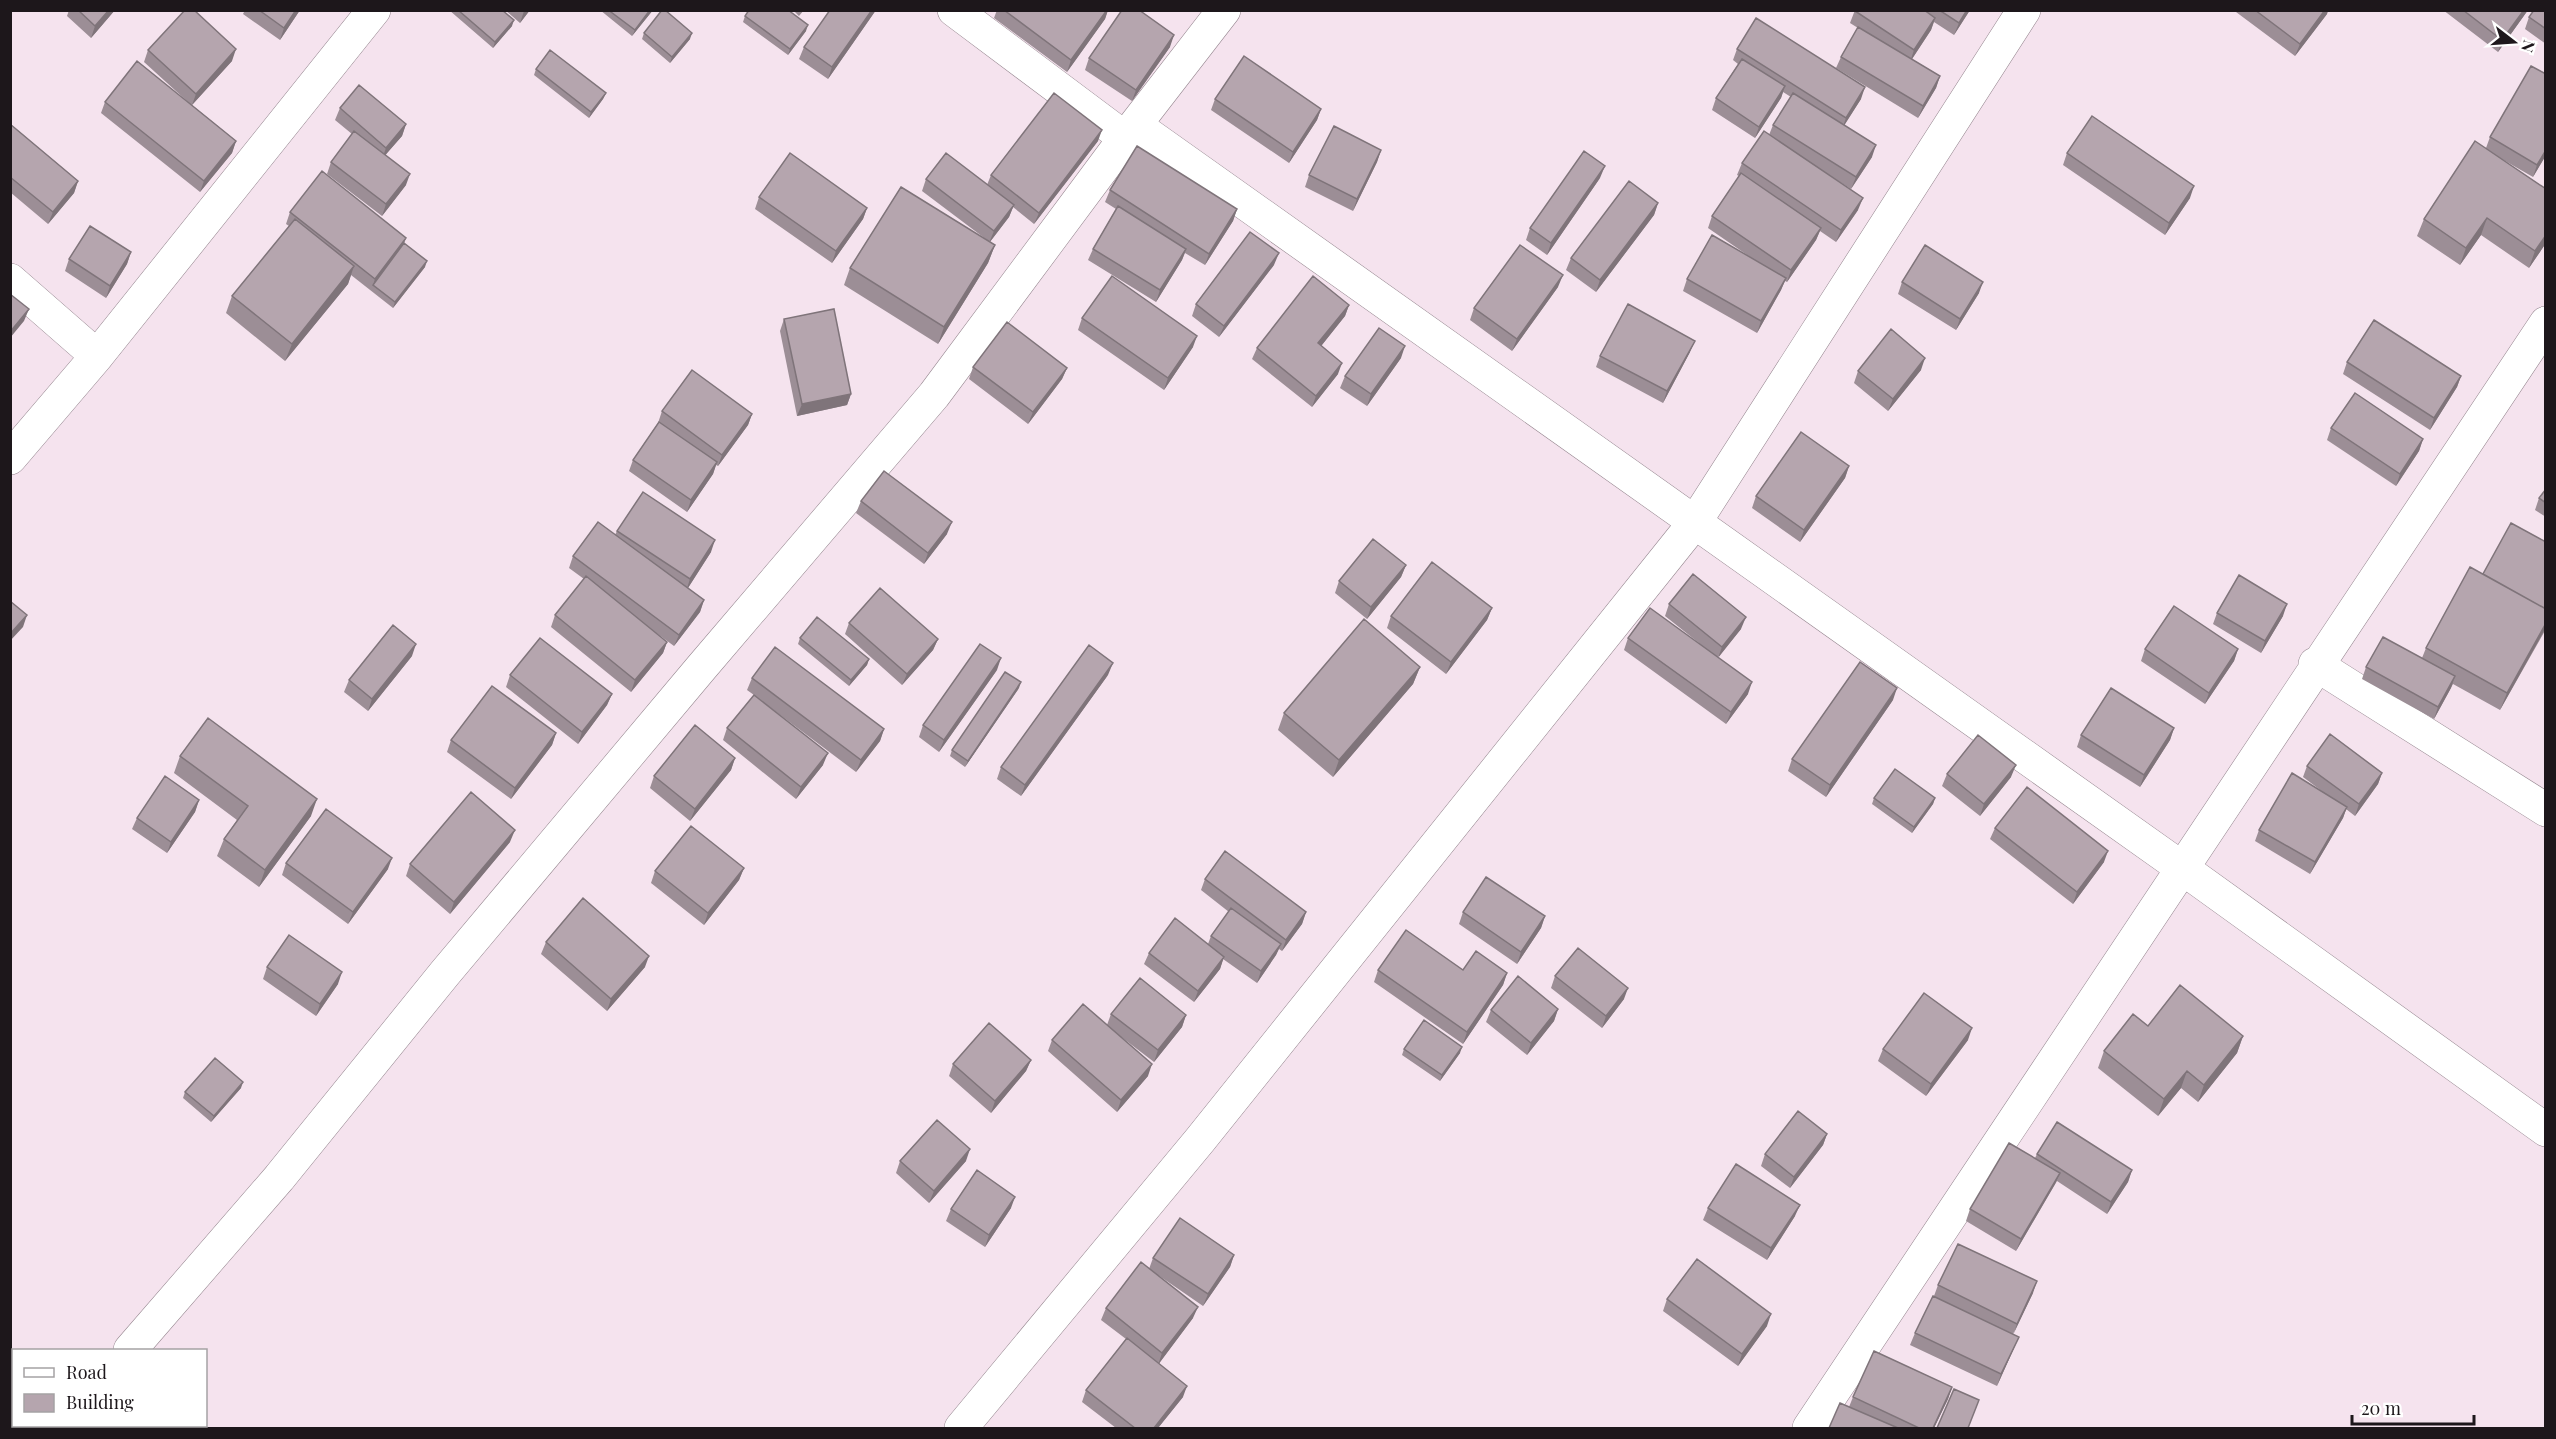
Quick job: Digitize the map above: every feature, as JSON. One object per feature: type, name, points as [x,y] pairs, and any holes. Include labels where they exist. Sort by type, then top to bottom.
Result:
[{"type":"street","points":[[10,458],[97,356],[374,10]]},
{"type":"street","points":[[954,10],[1695,522],[2546,1130]]},
{"type":"street","points":[[131,1349],[279,1178],[445,972],[934,395],[1224,10]]},
{"type":"street","points":[[961,1428],[1200,1140],[1695,522],[2024,10]]},
{"type":"street","points":[[10,280],[97,356]]},
{"type":"street","points":[[1809,1428],[2315,664],[2546,323]]},
{"type":"street","points":[[2315,664],[2546,810]]},
{"type":"building","points":[[78,10],[109,10],[95,26]]},
{"type":"building","points":[[185,10],[194,10],[236,49],[196,94],[148,50]]},
{"type":"building","points":[[259,10],[296,10],[284,28]]},
{"type":"building","points":[[458,10],[502,10],[514,20],[495,42]]},
{"type":"building","points":[[612,10],[650,10],[635,30],[611,12]]},
{"type":"building","points":[[662,10],[665,10],[692,33],[672,57],[644,33]]},
{"type":"building","points":[[749,10],[788,10],[808,25],[790,49],[745,16]]},
{"type":"building","points":[[830,10],[872,10],[832,67],[804,47]]},
{"type":"building","points":[[1004,10],[1107,10],[1071,60]]},
{"type":"building","points":[[1122,10],[1139,10],[1174,35],[1136,90],[1089,58]]},
{"type":"building","points":[[1855,10],[1924,10],[1935,18],[1914,50]]},
{"type":"building","points":[[1939,10],[1967,10],[1959,23]]},
{"type":"building","points":[[2255,10],[2325,10],[2300,44]]},
{"type":"building","points":[[2463,10],[2524,10],[2502,40]]},
{"type":"building","points":[[2534,10],[2546,10],[2546,29],[2529,17]]},
{"type":"building","points":[[1756,18],[1865,87],[1846,118],[1737,49]]},
{"type":"building","points":[[1858,27],[1940,76],[1923,106],[1841,57]]},
{"type":"building","points":[[550,50],[606,93],[591,112],[536,69]]},
{"type":"building","points":[[1244,56],[1321,109],[1293,152],[1215,99]]},
{"type":"building","points":[[1742,59],[1785,86],[1759,127],[1716,98]]},
{"type":"building","points":[[137,61],[236,141],[204,181],[105,102]]},
{"type":"building","points":[[2531,66],[2546,74],[2546,150],[2537,165],[2490,137]]},
{"type":"building","points":[[359,85],[406,124],[386,148],[340,108]]},
{"type":"building","points":[[1054,93],[1102,130],[1039,213],[991,175]]},
{"type":"building","points":[[1793,93],[1876,145],[1856,177],[1773,125]]},
{"type":"building","points":[[2092,116],[2194,186],[2169,223],[2067,153]]},
{"type":"building","points":[[10,124],[78,181],[53,212],[10,177]]},
{"type":"building","points":[[1334,126],[1381,150],[1357,199],[1309,175]]},
{"type":"building","points":[[354,131],[410,174],[386,204],[331,162]]},
{"type":"building","points":[[1764,131],[1863,198],[1841,230],[1742,163]]},
{"type":"building","points":[[2475,141],[2546,189],[2546,235],[2535,251],[2487,218],[2466,248],[2424,219]]},
{"type":"building","points":[[1137,146],[1237,209],[1209,254],[1110,190]]},
{"type":"building","points":[[1584,151],[1605,166],[1551,243],[1530,228]]},
{"type":"building","points":[[790,153],[867,208],[836,251],[759,197]]},
{"type":"building","points":[[946,153],[1014,205],[994,231],[926,179]]},
{"type":"building","points":[[322,171],[406,238],[375,279],[290,212]]},
{"type":"building","points":[[1741,173],[1821,228],[1791,270],[1712,216]]},
{"type":"building","points":[[1629,181],[1658,203],[1600,280],[1571,258]]},
{"type":"building","points":[[901,187],[995,245],[944,327],[850,268]]},
{"type":"building","points":[[1118,206],[1186,249],[1160,290],[1093,249]]},
{"type":"building","points":[[295,219],[354,266],[292,344],[232,296]]},
{"type":"building","points":[[90,226],[131,252],[110,286],[69,259]]},
{"type":"building","points":[[1250,232],[1279,253],[1224,326],[1196,304]]},
{"type":"building","points":[[1712,235],[1786,278],[1761,321],[1687,279]]},
{"type":"building","points":[[404,243],[427,261],[395,302],[373,285]]},
{"type":"building","points":[[1520,245],[1563,275],[1517,339],[1474,308]]},
{"type":"building","points":[[1925,245],[1983,282],[1960,319],[1902,282]]},
{"type":"building","points":[[1112,276],[1197,336],[1168,378],[1082,318]]},
{"type":"building","points":[[1313,276],[1349,305],[1318,343],[1342,363],[1316,396],[1257,348]]},
{"type":"building","points":[[10,294],[29,309],[10,332]]},
{"type":"building","points":[[1628,304],[1695,341],[1667,391],[1600,356]]},
{"type":"building","points":[[834,309],[851,394],[802,404],[784,319]]},
{"type":"building","points":[[2374,320],[2461,376],[2434,418],[2347,362]]},
{"type":"building","points":[[1007,322],[1067,368],[1033,412],[973,367]]},
{"type":"building","points":[[1379,328],[1405,346],[1371,394],[1345,376]]},
{"type":"building","points":[[1891,329],[1925,358],[1893,399],[1858,371]]},
{"type":"building","points":[[692,370],[752,414],[722,455],[662,411]]},
{"type":"building","points":[[2355,393],[2423,439],[2400,474],[2331,428]]},
{"type":"building","points":[[659,422],[717,462],[691,500],[633,460]]},
{"type":"building","points":[[1801,432],[1849,466],[1804,530],[1756,496]]},
{"type":"building","points":[[884,471],[952,522],[928,553],[861,501]]},
{"type":"building","points":[[2546,489],[2546,503],[2539,498]]},
{"type":"building","points":[[643,492],[715,540],[690,579],[617,531]]},
{"type":"building","points":[[598,522],[704,600],[679,635],[573,556]]},
{"type":"building","points":[[2511,523],[2546,542],[2546,609],[2483,574]]},
{"type":"building","points":[[1373,539],[1406,565],[1371,607],[1339,581]]},
{"type":"building","points":[[1432,562],[1492,608],[1451,662],[1391,616]]},
{"type":"building","points":[[2470,567],[2546,609],[2546,623],[2507,693],[2426,648]]},
{"type":"building","points":[[1693,574],[1746,617],[1722,647],[1669,604]]},
{"type":"building","points":[[2239,575],[2287,604],[2265,641],[2217,613]]},
{"type":"building","points":[[586,576],[667,642],[635,680],[555,615]]},
{"type":"building","points":[[880,588],[938,639],[907,674],[849,623]]},
{"type":"building","points":[[10,601],[27,615],[10,634]]},
{"type":"building","points":[[2174,606],[2238,649],[2209,693],[2145,649]]},
{"type":"building","points":[[1650,608],[1752,682],[1731,712],[1628,638]]},
{"type":"building","points":[[817,617],[869,659],[851,680],[800,638]]},
{"type":"building","points":[[1364,619],[1420,667],[1339,760],[1284,713]]},
{"type":"building","points":[[393,625],[416,644],[372,699],[349,680]]},
{"type":"building","points":[[2383,637],[2455,676],[2438,707],[2366,667]]},
{"type":"building","points":[[540,638],[612,694],[582,732],[510,675]]},
{"type":"building","points":[[980,644],[1001,658],[944,740],[923,725]]},
{"type":"building","points":[[1089,645],[1113,663],[1025,785],[1001,767]]},
{"type":"building","points":[[775,647],[884,729],[861,760],[752,678]]},
{"type":"building","points":[[1860,662],[1897,688],[1830,785],[1792,759]]},
{"type":"building","points":[[1005,672],[1021,682],[968,761],[952,750]]},
{"type":"building","points":[[492,686],[556,733],[515,788],[451,740]]},
{"type":"building","points":[[2111,688],[2174,728],[2144,775],[2081,735]]},
{"type":"building","points":[[754,695],[828,753],[801,787],[727,728]]},
{"type":"building","points":[[208,718],[317,799],[265,870],[224,839],[248,806],[180,756]]},
{"type":"building","points":[[695,725],[735,758],[695,809],[654,776]]},
{"type":"building","points":[[2330,734],[2382,773],[2359,804],[2307,766]]},
{"type":"building","points":[[1978,735],[2016,765],[1984,804],[1947,774]]},
{"type":"building","points":[[1895,769],[1935,798],[1914,827],[1874,798]]},
{"type":"building","points":[[2292,773],[2347,807],[2315,862],[2259,830]]},
{"type":"building","points":[[165,776],[199,800],[171,842],[137,818]]},
{"type":"building","points":[[2027,787],[2108,851],[2077,892],[1995,828]]},
{"type":"building","points":[[471,792],[515,830],[454,902],[410,864]]},
{"type":"building","points":[[326,809],[392,858],[353,912],[286,863]]},
{"type":"building","points":[[691,826],[744,868],[708,913],[655,871]]},
{"type":"building","points":[[1225,851],[1306,912],[1286,940],[1205,879]]},
{"type":"building","points":[[1486,877],[1545,916],[1521,952],[1463,912]]},
{"type":"building","points":[[583,898],[649,956],[611,999],[546,942]]},
{"type":"building","points":[[1231,908],[1281,944],[1261,971],[1211,936]]},
{"type":"building","points":[[1175,918],[1224,957],[1198,991],[1149,953]]},
{"type":"building","points":[[1406,930],[1463,970],[1476,951],[1507,973],[1467,1032],[1378,970]]},
{"type":"building","points":[[289,935],[342,972],[320,1004],[267,967]]},
{"type":"building","points":[[1578,948],[1628,988],[1606,1016],[1555,976]]},
{"type":"building","points":[[1518,976],[1558,1009],[1531,1043],[1491,1010]]},
{"type":"building","points":[[1140,978],[1186,1015],[1158,1050],[1111,1014]]},
{"type":"building","points":[[2180,985],[2243,1036],[2204,1085],[2187,1071],[2164,1099],[2104,1051],[2133,1014],[2148,1026]]},
{"type":"building","points":[[1924,993],[1972,1028],[1931,1084],[1883,1049]]},
{"type":"building","points":[[1083,1004],[1152,1064],[1121,1100],[1052,1040]]},
{"type":"building","points":[[1424,1020],[1462,1047],[1442,1075],[1404,1049]]},
{"type":"building","points":[[989,1023],[1031,1060],[995,1101],[953,1064]]},
{"type":"building","points":[[215,1058],[243,1082],[214,1116],[185,1092]]},
{"type":"building","points":[[1798,1111],[1827,1134],[1794,1177],[1765,1154]]},
{"type":"building","points":[[937,1120],[970,1149],[934,1191],[900,1161]]},
{"type":"building","points":[[2057,1122],[2132,1170],[2111,1202],[2037,1154]]},
{"type":"building","points":[[2009,1143],[2060,1173],[2021,1239],[1970,1209]]},
{"type":"building","points":[[1736,1164],[1800,1205],[1771,1248],[1708,1208]]},
{"type":"building","points":[[977,1170],[1015,1197],[989,1235],[951,1209]]},
{"type":"building","points":[[1180,1218],[1234,1255],[1208,1294],[1153,1258]]},
{"type":"building","points":[[1958,1244],[2037,1281],[2017,1324],[1938,1285]]},
{"type":"building","points":[[1697,1259],[1771,1314],[1742,1354],[1667,1299]]},
{"type":"building","points":[[1141,1262],[1198,1307],[1162,1353],[1106,1308]]},
{"type":"building","points":[[1933,1296],[2019,1337],[2001,1374],[1915,1333]]},
{"type":"building","points":[[1127,1338],[1187,1386],[1154,1428],[1135,1428],[1086,1390]]},
{"type":"building","points":[[1874,1351],[1952,1387],[1933,1428],[1919,1428],[1853,1397]]},
{"type":"building","points":[[1954,1389],[1979,1400],[1968,1428],[1937,1428]]},
{"type":"building","points":[[1840,1403],[1898,1428],[1829,1428]]}]
